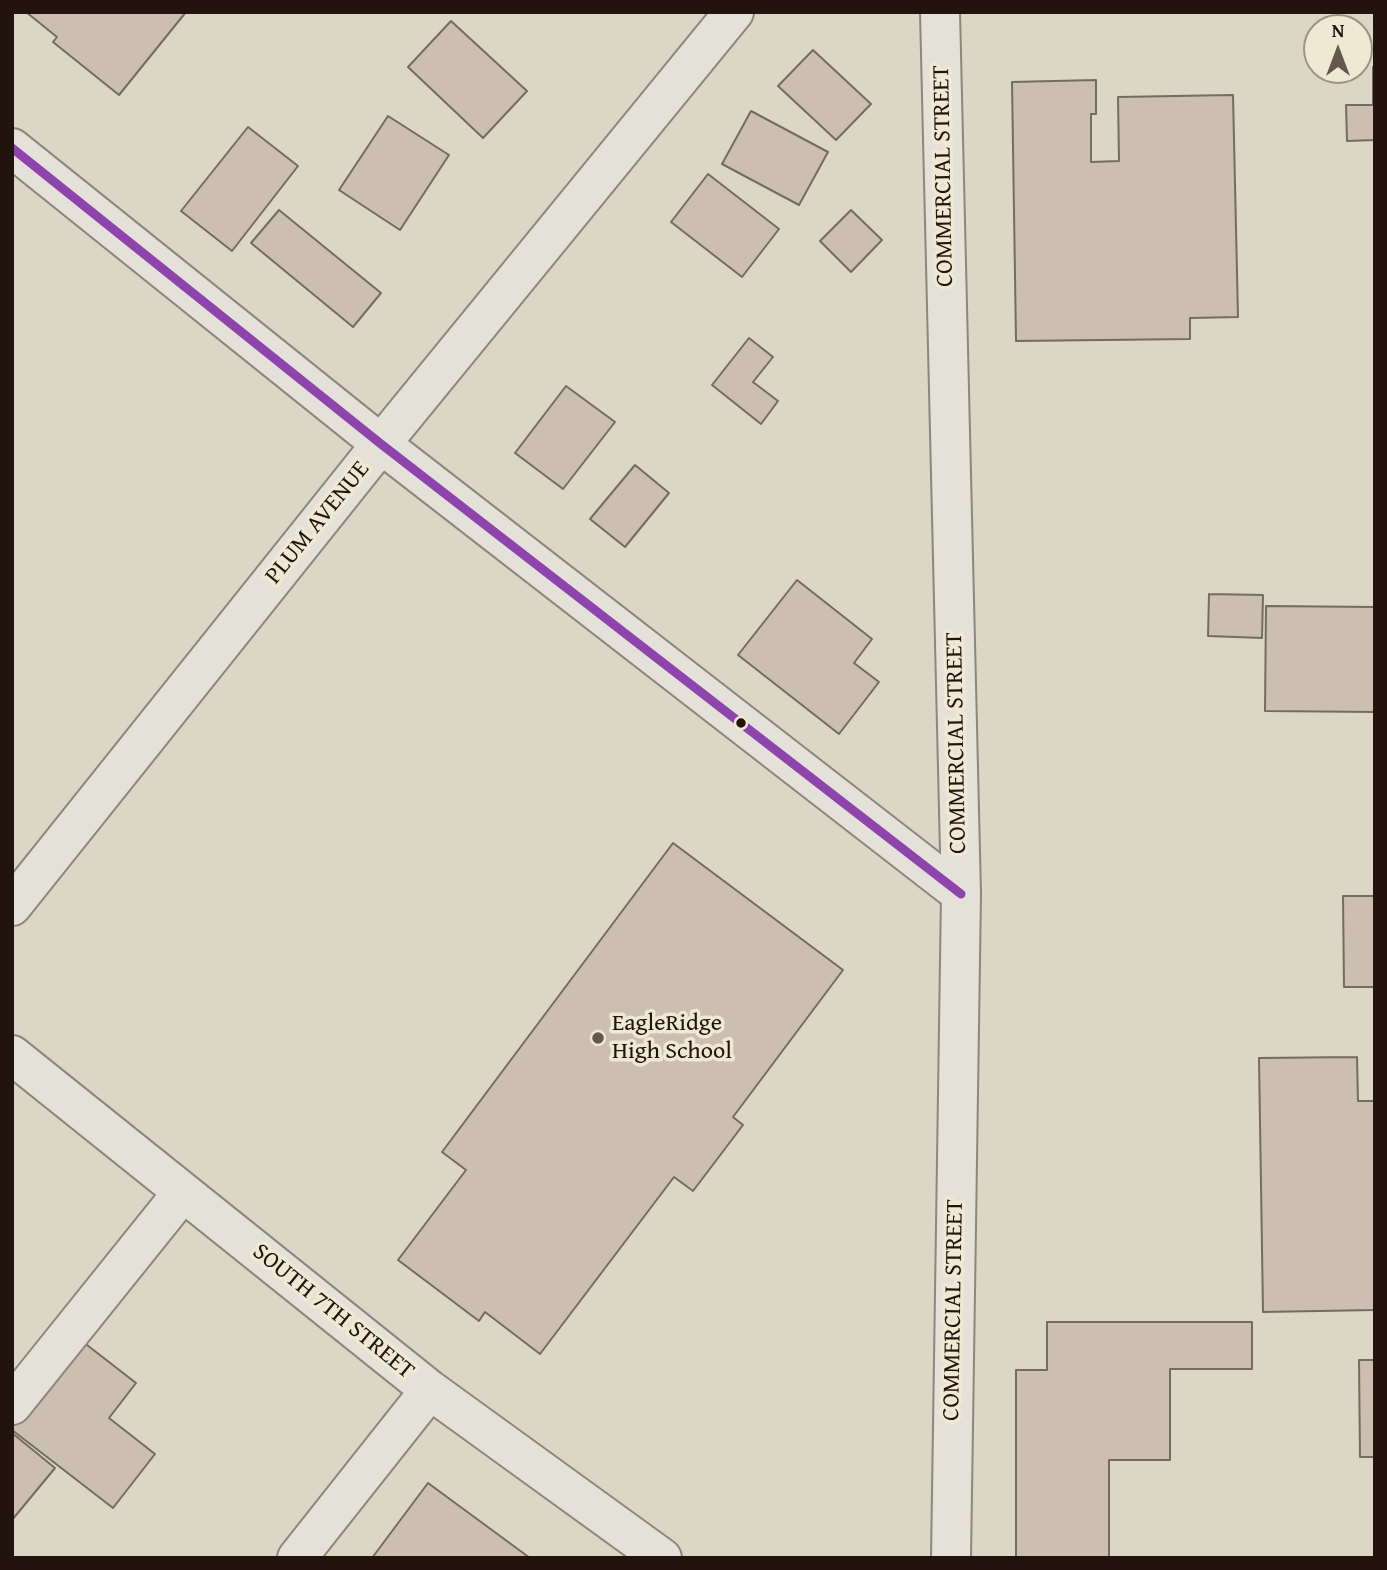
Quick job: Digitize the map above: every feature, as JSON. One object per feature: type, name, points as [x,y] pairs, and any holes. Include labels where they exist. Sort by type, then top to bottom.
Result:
[{"type":"street","name":"PLUM AVENUE","points":[[12,906],[381,444],[734,12]]},
{"type":"street","name":"COMMERCIAL STREET","points":[[937,14],[961,894],[951,1558]]},
{"type":"street","points":[[12,148],[381,444],[961,894]]},
{"type":"street","name":"SOUTH 7TH STREET","points":[[12,1055],[430,1390],[663,1558]]},
{"type":"street","points":[[12,1405],[183,1192]]},
{"type":"street","points":[[297,1558],[430,1390]]},
{"type":"building","points":[[26,12],[186,12],[119,95],[53,42],[57,37]]},
{"type":"building","points":[[451,21],[527,91],[483,138],[408,67]]},
{"type":"building","points":[[813,50],[871,104],[836,140],[778,86]]},
{"type":"building","points":[[1375,67],[1375,140],[1347,141],[1346,105],[1373,105]]},
{"type":"building","points":[[1096,80],[1096,114],[1091,114],[1091,162],[1119,161],[1118,97],[1233,95],[1238,317],[1190,318],[1190,339],[1016,341],[1012,82]]},
{"type":"building","points":[[751,111],[828,152],[799,205],[722,164]]},
{"type":"building","points":[[388,116],[449,155],[400,230],[339,190]]},
{"type":"building","points":[[248,127],[298,166],[232,251],[181,211]]},
{"type":"building","points":[[708,174],[779,229],[742,277],[671,222]]},
{"type":"building","points":[[279,210],[381,293],[353,327],[251,243]]},
{"type":"building","points":[[851,210],[882,240],[851,272],[820,241]]},
{"type":"building","points":[[749,338],[773,357],[753,382],[778,401],[761,424],[712,385]]},
{"type":"building","points":[[566,386],[615,422],[563,489],[515,453]]},
{"type":"building","points":[[635,465],[669,493],[625,547],[590,519]]},
{"type":"building","points":[[797,580],[872,639],[854,663],[879,682],[839,734],[738,655]]},
{"type":"building","points":[[1209,594],[1263,595],[1262,638],[1208,636]]},
{"type":"building","points":[[1266,606],[1375,607],[1375,712],[1265,711]]},
{"type":"building","points":[[673,843],[843,970],[733,1117],[743,1125],[693,1191],[674,1177],[540,1354],[485,1312],[479,1321],[398,1260],[466,1170],[442,1152]]},
{"type":"building","points":[[1343,896],[1375,896],[1375,987],[1344,987]]},
{"type":"building","points":[[1357,1057],[1358,1101],[1375,1101],[1375,1310],[1263,1312],[1259,1058]]},
{"type":"building","points":[[1047,1322],[1252,1322],[1252,1369],[1170,1369],[1170,1460],[1109,1460],[1109,1558],[1016,1558],[1016,1370],[1047,1370]]},
{"type":"building","points":[[78,1338],[136,1383],[109,1418],[155,1454],[113,1508],[12,1430],[12,1422]]},
{"type":"building","points":[[1359,1360],[1375,1360],[1375,1457],[1360,1457]]},
{"type":"building","points":[[12,1433],[55,1468],[12,1520]]},
{"type":"building","points":[[428,1483],[530,1558],[372,1558]]},
{"type":"transit line","points":[[12,148],[381,444],[961,894]]},
{"type":"place","name":"EagleRidge High School","points":[[598,1038]]}]
